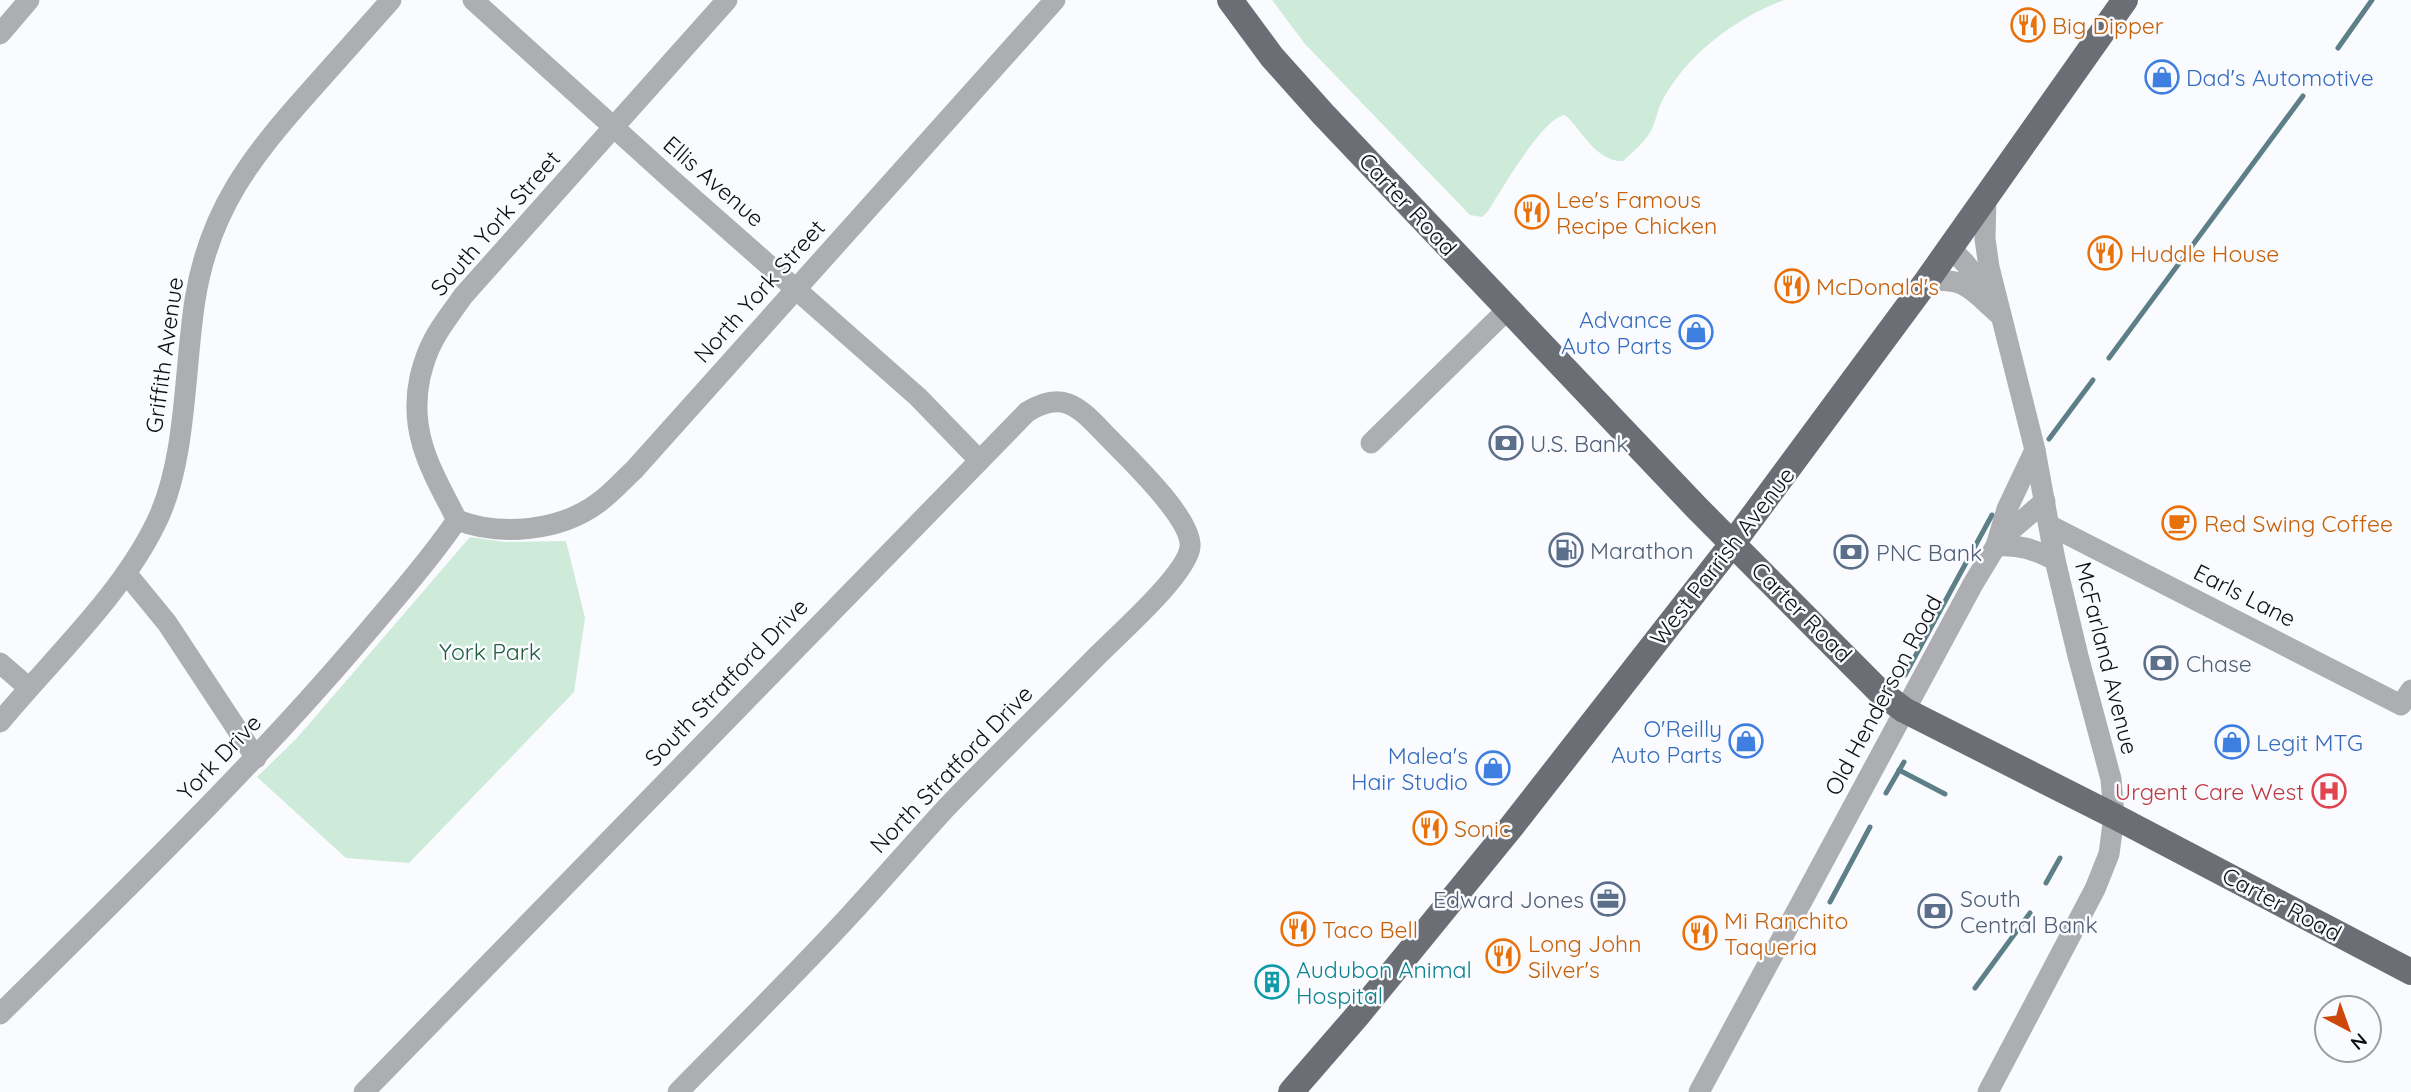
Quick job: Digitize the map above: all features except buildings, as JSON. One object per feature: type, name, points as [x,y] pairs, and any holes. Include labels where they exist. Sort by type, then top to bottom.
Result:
[{"type":"main road","name":"Carter Road","points":[[1230,0],[1272,57],[1323,114],[1696,507],[1880,692],[1904,710],[2114,816],[2411,972]]},
{"type":"main road","name":"West Parrish Avenue","points":[[1291,1092],[1350,1025],[1512,827],[1733,543],[1926,282],[2125,0]]},
{"type":"street","points":[[0,34],[29,0]]},
{"type":"street","name":"Griffith Avenue","points":[[0,722],[126,573],[156,524],[168,496],[175,466],[195,299],[212,235],[225,204],[242,173],[264,144],[391,0]]},
{"type":"street","name":"Ellis Avenue","points":[[473,0],[918,397],[979,460]]},
{"type":"street","name":"South York Street","points":[[457,520],[426,459],[419,438],[417,391],[422,366],[432,342],[463,296],[727,0]]},
{"type":"street","name":"North York Street","points":[[457,520],[489,527],[539,528],[580,514],[599,503],[634,470],[1055,0]]},
{"type":"street","points":[[1986,197],[1985,239],[2000,315],[2035,450],[2045,501]]},
{"type":"street","points":[[1950,248],[1988,291],[2000,315]]},
{"type":"street","points":[[1926,282],[1940,279],[1957,281],[1967,286],[2000,315]]},
{"type":"street","points":[[1371,443],[1508,309]]},
{"type":"street","name":"South Stratford Drive","points":[[364,1092],[1027,412],[1055,400],[1070,403],[1083,411],[1140,471]]},
{"type":"street","points":[[2035,450],[2012,496],[1996,546],[2012,544],[2029,547],[2056,560]]},
{"type":"street","name":"North Stratford Drive","points":[[678,1092],[850,915],[947,808],[1177,574],[1188,554],[1189,534],[1183,520],[1140,471]]},
{"type":"street","name":"McFarland Avenue","points":[[1988,1092],[2095,889],[2109,854],[2114,816],[2111,779],[2078,656],[2045,501]]},
{"type":"street","name":"Old Henderson Road","points":[[1699,1092],[1973,584],[1996,546],[2045,501]]},
{"type":"street","name":"York Drive","points":[[0,1014],[256,758],[431,557],[457,520]]},
{"type":"street","name":"Earls Lane","points":[[2049,525],[2400,705],[2411,690]]},
{"type":"street","points":[[126,573],[167,623],[256,758]]},
{"type":"street","points":[[0,663],[29,688]]},
{"type":"green space","points":[[1272,0],[1784,0],[1747,17],[1698,54],[1671,86],[1649,133],[1623,161],[1613,160],[1598,151],[1565,115],[1556,119],[1534,141],[1482,217],[1470,215],[1305,44]]},
{"type":"green space","name":"York Park","points":[[470,537],[505,542],[566,541],[585,618],[574,692],[409,863],[346,858],[257,777],[297,738]]},
{"type":"waterway","points":[[2338,48],[2372,0]]},
{"type":"waterway","points":[[2109,358],[2303,96]]},
{"type":"waterway","points":[[2049,439],[2093,380]]},
{"type":"waterway","points":[[1905,675],[1992,515]]},
{"type":"waterway","points":[[1886,793],[1904,762]]},
{"type":"waterway","points":[[1899,770],[1945,794]]},
{"type":"waterway","points":[[1830,902],[1870,827]]},
{"type":"waterway","points":[[2046,883],[2060,858]]},
{"type":"waterway","points":[[1975,988],[2030,913]]},
{"type":"place","name":"Big Dipper","points":[[2028,25]]},
{"type":"place","name":"Dad's Automotive","points":[[2162,77]]},
{"type":"place","name":"Lee's Famous Recipe Chicken","points":[[1532,212]]},
{"type":"place","name":"Huddle House","points":[[2105,253]]},
{"type":"place","name":"McDonald's","points":[[1792,286]]},
{"type":"place","name":"Advance Auto Parts","points":[[1696,332]]},
{"type":"place","name":"U.S. Bank","points":[[1506,443]]},
{"type":"place","name":"Red Swing Coffee","points":[[2179,523]]},
{"type":"place","name":"Marathon","points":[[1566,550]]},
{"type":"place","name":"PNC Bank","points":[[1851,552]]},
{"type":"place","name":"Chase","points":[[2161,663]]},
{"type":"place","name":"O'Reilly Auto Parts","points":[[1746,741]]},
{"type":"place","name":"Legit MTG","points":[[2232,742]]},
{"type":"place","name":"Malea's Hair Studio","points":[[1493,768]]},
{"type":"place","name":"Urgent Care West","points":[[2329,791]]},
{"type":"place","name":"Sonic","points":[[1430,828]]},
{"type":"place","name":"Edward Jones","points":[[1608,899]]},
{"type":"place","name":"South Central Bank","points":[[1935,911]]},
{"type":"place","name":"Taco Bell","points":[[1298,929]]},
{"type":"place","name":"Mi Ranchito Taqueria","points":[[1700,933]]},
{"type":"place","name":"Long John Silver's","points":[[1503,956]]},
{"type":"place","name":"Audubon Animal Hospital","points":[[1272,982]]}]
